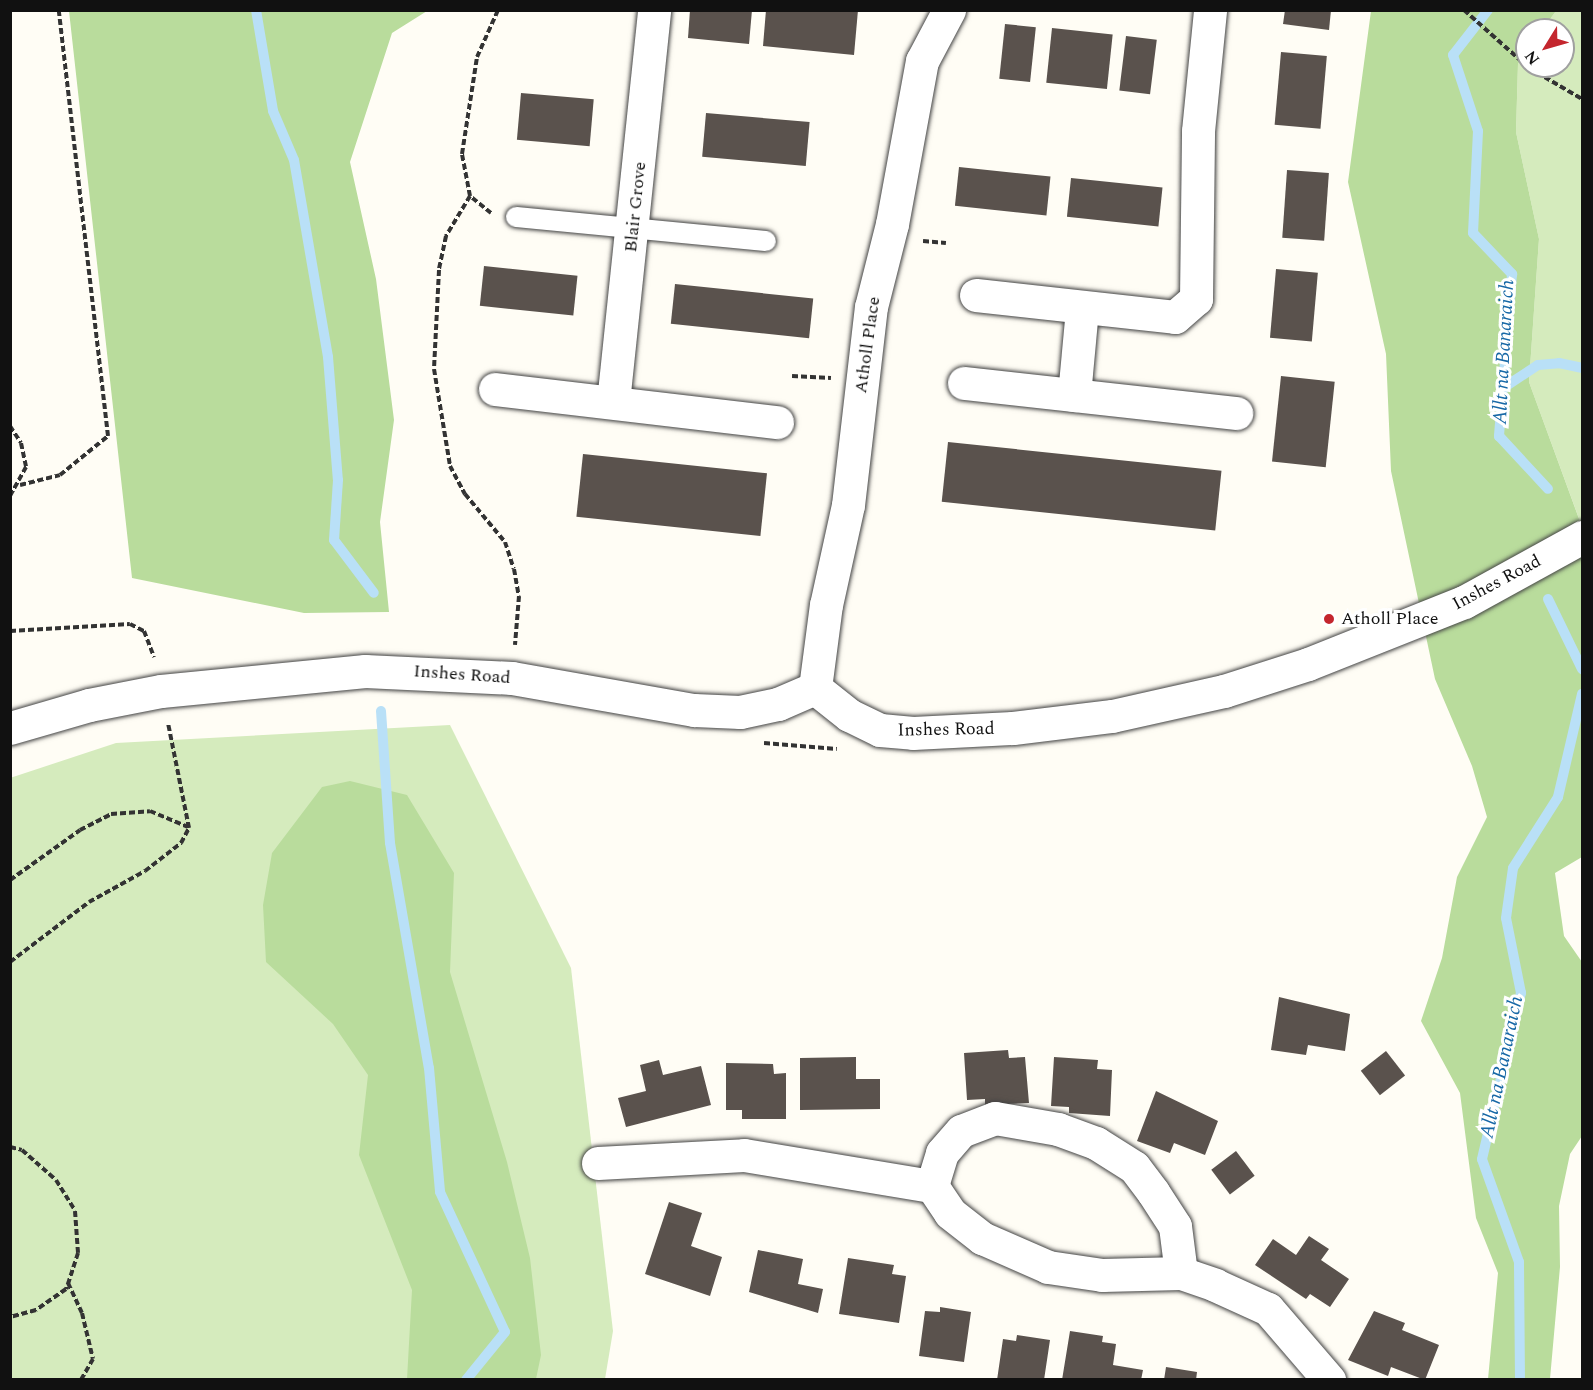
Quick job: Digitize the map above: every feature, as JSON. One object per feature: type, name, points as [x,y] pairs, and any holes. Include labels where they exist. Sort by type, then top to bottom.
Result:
[{"type":"street","name":"Blair Grove","points":[[613,402],[634,228],[654,10]]},
{"type":"street","name":"Atholl Place","points":[[815,688],[826,605],[848,505],[871,307],[892,224],[922,61],[948,10]]},
{"type":"street","points":[[976,295],[1082,309],[1175,317],[1196,298],[1198,131],[1210,10]]},
{"type":"street","points":[[1074,395],[1082,309]]},
{"type":"street","points":[[964,383],[1236,413]]},
{"type":"street","points":[[495,389],[777,422]]},
{"type":"street","name":"Inshes Road","points":[[10,728],[89,705],[161,691],[365,671],[512,678],[717,711],[778,704],[815,688],[849,715],[880,730],[913,733],[1013,728],[1112,716],[1224,691],[1319,660],[1464,602],[1582,537]]},
{"type":"street","points":[[932,1186],[942,1154],[961,1131],[995,1118],[1058,1130],[1096,1143],[1134,1167],[1175,1226],[1181,1273]]},
{"type":"street","points":[[598,1163],[744,1155],[932,1186],[950,1213],[981,1238],[1048,1267],[1102,1275],[1181,1273],[1268,1309],[1329,1380]]},
{"type":"lane","points":[[516,217],[766,241]]},
{"type":"path","points":[[20,485],[60,475],[108,436],[59,10]]},
{"type":"path","points":[[470,196],[462,154],[477,57],[498,10]]},
{"type":"path","points":[[1464,10],[1529,68],[1582,99]]},
{"type":"path","points":[[917,241],[946,243]]},
{"type":"path","points":[[792,376],[842,379]]},
{"type":"path","points":[[10,426],[21,443],[26,467],[20,485],[10,496]]},
{"type":"path","points":[[10,631],[130,624],[144,631],[154,658]]},
{"type":"path","points":[[10,962],[89,902],[145,871],[181,843],[189,828],[168,719]]},
{"type":"path","points":[[10,880],[80,830],[111,814],[150,811],[189,828]]},
{"type":"path","points":[[10,1147],[22,1150],[56,1180],[75,1211],[78,1253],[68,1283],[36,1310],[10,1317]]},
{"type":"path","points":[[68,1283],[82,1313],[93,1359],[81,1380]]},
{"type":"green space","points":[[69,11],[427,11],[392,33],[350,162],[376,279],[394,420],[380,522],[389,612],[304,613],[132,578]]},
{"type":"green space","points":[[1371,11],[1556,11],[1551,18],[1515,18],[1515,78],[1518,78],[1516,132],[1539,239],[1529,382],[1582,527],[1582,857],[1555,873],[1564,936],[1582,962],[1582,1136],[1570,1154],[1559,1206],[1560,1267],[1550,1379],[1488,1379],[1498,1273],[1476,1218],[1460,1093],[1421,1021],[1442,958],[1457,877],[1487,817],[1472,766],[1435,679],[1391,471],[1386,354],[1348,182]]},
{"type":"green space","points":[[1556,11],[1582,11],[1581,524],[1529,382],[1539,239],[1516,132],[1518,78],[1575,78],[1575,18],[1551,18]]},
{"type":"green space","points":[[450,725],[571,968],[613,1331],[605,1379],[11,1379],[10,778],[116,743]]},
{"type":"green space","points":[[350,781],[407,795],[454,873],[450,972],[507,1162],[530,1258],[541,1355],[536,1379],[407,1379],[412,1290],[359,1155],[368,1075],[333,1024],[266,962],[263,905],[272,853],[322,787]]},
{"type":"building","points":[[690,10],[752,10],[749,44],[688,38]]},
{"type":"building","points":[[766,10],[858,10],[854,55],[763,46]]},
{"type":"building","points":[[1285,10],[1331,10],[1329,30],[1283,24]]},
{"type":"building","points":[[1005,24],[1036,27],[1030,82],[999,79]]},
{"type":"building","points":[[1052,28],[1113,34],[1107,89],[1046,83]]},
{"type":"building","points":[[1126,36],[1157,40],[1150,94],[1119,91]]},
{"type":"building","points":[[1281,52],[1327,56],[1320,129],[1275,125]]},
{"type":"building","points":[[521,93],[594,99],[590,146],[517,140]]},
{"type":"building","points":[[706,113],[810,122],[806,166],[702,157]]},
{"type":"building","points":[[959,167],[1050,177],[1046,215],[955,206]]},
{"type":"building","points":[[1287,170],[1329,173],[1324,241],[1282,238]]},
{"type":"building","points":[[1071,178],[1162,188],[1158,226],[1067,217]]},
{"type":"building","points":[[484,266],[577,276],[573,316],[480,306]]},
{"type":"building","points":[[1276,269],[1318,273],[1312,341],[1270,338]]},
{"type":"building","points":[[675,284],[813,299],[809,338],[671,324]]},
{"type":"building","points":[[1281,376],[1335,382],[1326,467],[1272,462]]},
{"type":"building","points":[[948,442],[1221,471],[1215,530],[942,502]]},
{"type":"building","points":[[583,454],[767,473],[760,536],[576,517]]},
{"type":"building","points":[[1279,997],[1350,1014],[1345,1051],[1308,1045],[1306,1055],[1271,1050]]},
{"type":"building","points":[[1008,1050],[1009,1058],[1025,1057],[1029,1103],[985,1105],[985,1099],[967,1100],[964,1053]]},
{"type":"building","points":[[1386,1051],[1405,1075],[1380,1095],[1361,1071]]},
{"type":"building","points":[[856,1057],[856,1079],[880,1079],[880,1109],[800,1110],[800,1058]]},
{"type":"building","points":[[1054,1057],[1098,1060],[1097,1069],[1112,1070],[1110,1116],[1069,1113],[1069,1107],[1051,1106]]},
{"type":"building","points":[[659,1060],[663,1075],[701,1066],[711,1105],[626,1127],[618,1098],[646,1091],[640,1065]]},
{"type":"building","points":[[726,1063],[773,1064],[774,1074],[786,1073],[786,1119],[742,1119],[742,1110],[726,1110]]},
{"type":"building","points":[[1156,1091],[1218,1121],[1205,1155],[1174,1143],[1170,1153],[1137,1141]]},
{"type":"building","points":[[1236,1151],[1255,1176],[1230,1194],[1211,1170]]},
{"type":"building","points":[[669,1202],[702,1213],[691,1246],[722,1257],[710,1296],[645,1274]]},
{"type":"building","points":[[1309,1236],[1329,1249],[1321,1260],[1349,1279],[1330,1307],[1310,1294],[1306,1299],[1255,1265],[1273,1239],[1296,1255]]},
{"type":"building","points":[[758,1250],[803,1259],[798,1284],[823,1289],[818,1313],[749,1292]]},
{"type":"building","points":[[848,1258],[894,1265],[892,1274],[906,1276],[899,1323],[839,1314]]},
{"type":"building","points":[[940,1307],[971,1312],[964,1362],[919,1356],[925,1311],[940,1312]]},
{"type":"building","points":[[1374,1311],[1405,1323],[1402,1330],[1439,1345],[1425,1380],[1391,1367],[1388,1376],[1348,1360]]},
{"type":"building","points":[[1070,1331],[1103,1336],[1102,1342],[1116,1344],[1113,1365],[1143,1370],[1141,1380],[1062,1380]]},
{"type":"building","points":[[1017,1335],[1050,1340],[1044,1380],[997,1380],[1003,1339],[1016,1341]]},
{"type":"building","points":[[1166,1367],[1197,1372],[1196,1380],[1164,1380]]},
{"type":"waterway","points":[[256,10],[273,111],[294,160],[328,357],[338,480],[334,540],[374,593]]},
{"type":"waterway","name":"Allt na Banaraich","points":[[1488,10],[1453,55],[1478,131],[1473,233],[1512,274],[1499,436],[1548,489]]},
{"type":"waterway","points":[[1503,388],[1538,365],[1559,363],[1582,368]]},
{"type":"waterway","name":"Allt na Banaraich","points":[[1548,599],[1582,669]]},
{"type":"waterway","name":"Allt na Banaraich","points":[[1520,1380],[1519,1262],[1482,1159],[1521,993],[1506,918],[1513,868],[1558,797],[1582,694]]},
{"type":"waterway","points":[[381,711],[390,843],[429,1068],[440,1192],[505,1332],[466,1380]]},
{"type":"place","name":"Atholl Place","points":[[1329,619]]}]
